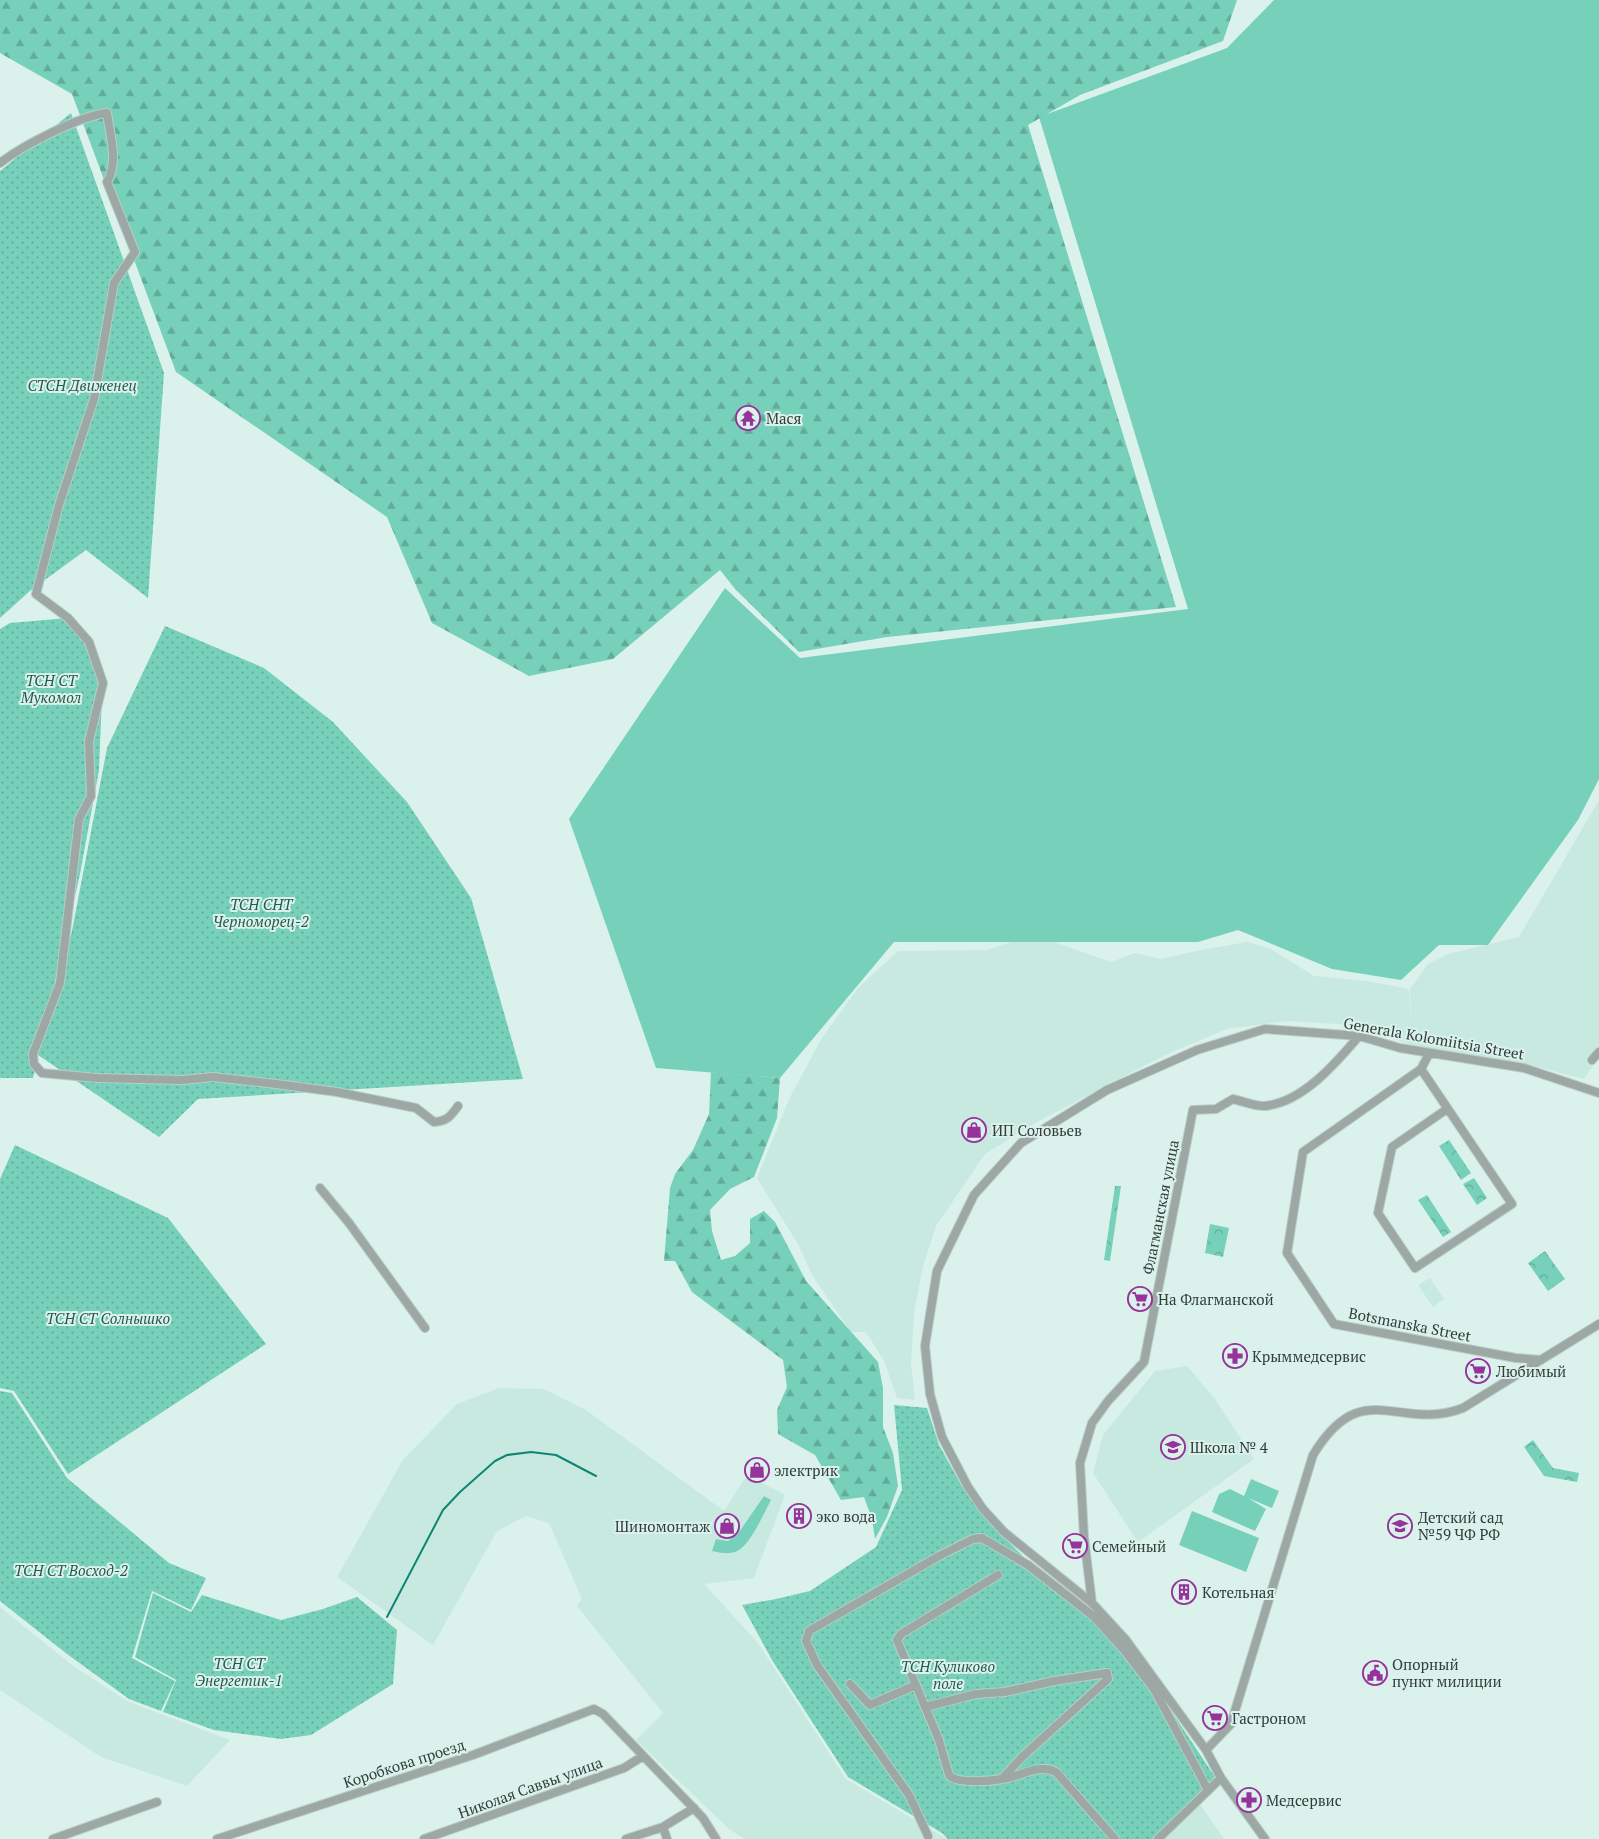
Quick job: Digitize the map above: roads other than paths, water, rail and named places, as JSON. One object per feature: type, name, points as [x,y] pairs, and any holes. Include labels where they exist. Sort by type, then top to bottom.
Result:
[{"type":"street","points":[[0,163],[12,153],[58,130],[97,114],[107,113],[114,161],[113,172],[107,182],[135,252],[114,283],[94,399],[59,505],[36,594],[68,618],[89,642],[103,683],[89,741],[91,796],[79,818],[60,984],[33,1054],[34,1064],[42,1073],[97,1078],[183,1080],[213,1077],[337,1092],[416,1108],[434,1122],[445,1121],[458,1106]]},
{"type":"street","name":"Generala Kolomiitsia Street","points":[[1265,1839],[1221,1778],[1206,1750],[1126,1640],[1092,1603],[1004,1532],[983,1509],[968,1487],[942,1437],[930,1394],[925,1346],[937,1271],[974,1195],[1021,1143],[1107,1090],[1197,1050],[1265,1029],[1359,1036],[1429,1054],[1524,1068],[1599,1092]]},
{"type":"street","name":"Флагманская улица","points":[[1092,1603],[1084,1536],[1080,1463],[1092,1423],[1108,1401],[1144,1362],[1193,1110],[1216,1109],[1233,1099],[1263,1106],[1287,1099],[1327,1074],[1359,1036]]},
{"type":"street","points":[[1592,1060],[1599,1052]]},
{"type":"street","points":[[1429,1054],[1421,1069],[1512,1204],[1415,1268],[1378,1212],[1392,1147],[1447,1108]]},
{"type":"street","name":"Botsmanska Street","points":[[1421,1069],[1303,1152],[1288,1253],[1334,1324],[1516,1358],[1541,1360]]},
{"type":"street","points":[[320,1188],[349,1223],[426,1328]]},
{"type":"street","points":[[1206,1750],[1231,1724],[1299,1495],[1312,1455],[1322,1439],[1347,1416],[1362,1410],[1424,1414],[1454,1412],[1599,1324]]},
{"type":"street","points":[[928,1836],[909,1795],[817,1665],[806,1641],[809,1631],[939,1556],[978,1538],[986,1540],[1028,1564],[1093,1616],[1126,1652],[1154,1689],[1208,1790]]},
{"type":"street","points":[[998,1575],[898,1637],[898,1644],[939,1740],[950,1777],[959,1781],[1002,1779],[1038,1769],[1050,1769],[1056,1772],[1115,1839]]},
{"type":"street","points":[[925,1707],[976,1694],[1005,1692],[1054,1681],[1107,1673],[1108,1679],[1022,1757],[1002,1779]]},
{"type":"street","points":[[850,1684],[870,1705],[916,1685]]},
{"type":"street","name":"Коробкова проезд","points":[[217,1839],[473,1755],[594,1709],[643,1756]]},
{"type":"street","points":[[643,1756],[694,1808],[711,1828],[716,1839]]},
{"type":"street","name":"Николая Саввы улица","points":[[424,1839],[624,1768],[643,1756]]},
{"type":"street","points":[[1158,1839],[1221,1778]]},
{"type":"street","points":[[53,1839],[157,1802]]},
{"type":"street","points":[[626,1839],[663,1827],[694,1808]]},
{"type":"street","points":[[663,1827],[667,1839]]},
{"type":"waterway","points":[[387,1617],[443,1510],[495,1461],[507,1455],[531,1452],[556,1455],[596,1476]]},
{"type":"place","name":"Мася","points":[[748,418]]},
{"type":"place","name":"ИП Соловьев","points":[[974,1130]]},
{"type":"place","name":"На Флагманской","points":[[1140,1299]]},
{"type":"place","name":"Крыммедсервис","points":[[1235,1356]]},
{"type":"place","name":"Любимый","points":[[1478,1371]]},
{"type":"place","name":"Школа № 4","points":[[1173,1447]]},
{"type":"place","name":"электрик","points":[[757,1470]]},
{"type":"place","name":"эко вода","points":[[799,1516]]},
{"type":"place","name":"Шиномонтаж","points":[[727,1526]]},
{"type":"place","name":"Детский сад №59 ЧФ РФ","points":[[1400,1526]]},
{"type":"place","name":"Семейный","points":[[1075,1546]]},
{"type":"place","name":"Котельная","points":[[1184,1592]]},
{"type":"place","name":"Опорный пункт милиции","points":[[1375,1673]]},
{"type":"place","name":"Гастроном","points":[[1215,1718]]},
{"type":"place","name":"Медсервис","points":[[1249,1800]]},
{"type":"park label","name":"СТСН Движенец","points":[[82,385]]},
{"type":"park label","name":"ТСН СТ Мукомол","points":[[51,688]]},
{"type":"park label","name":"ТСН СНТ Черноморец-2","points":[[261,912]]},
{"type":"park label","name":"ТСН СТ Солнышко","points":[[108,1318]]},
{"type":"park label","name":"ТСН СТ Восход-2","points":[[71,1570]]},
{"type":"park label","name":"ТСН СТ Энергетик-1","points":[[239,1672]]},
{"type":"park label","name":"ТСН Куликово поле","points":[[948,1674]]}]
